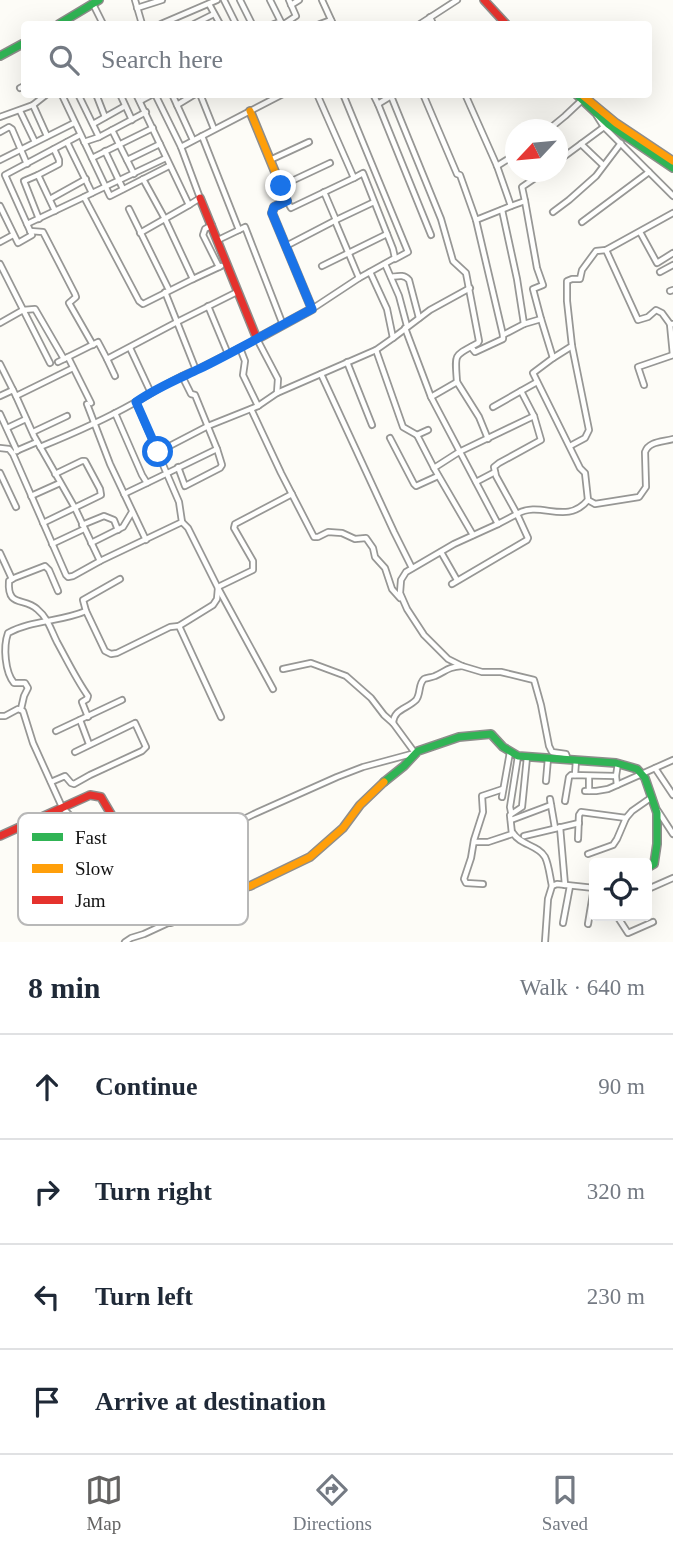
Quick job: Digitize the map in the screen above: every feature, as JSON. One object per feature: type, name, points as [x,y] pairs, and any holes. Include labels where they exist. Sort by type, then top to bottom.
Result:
[{"type":"street","points":[[137,8],[162,0]]},
{"type":"street","points":[[172,21],[217,0]]},
{"type":"street","points":[[240,0],[250,21]]},
{"type":"street","points":[[270,0],[280,21]]},
{"type":"street","points":[[287,21],[296,16],[290,2],[299,0]]},
{"type":"street","points":[[322,0],[332,21]]},
{"type":"street","points":[[425,21],[457,0]]},
{"type":"street","points":[[484,0],[503,21]]},
{"type":"street","points":[[57,21],[94,1]]},
{"type":"street","points":[[64,21],[94,1]]},
{"type":"street","points":[[94,1],[102,21]]},
{"type":"street","points":[[137,1],[141,21]]},
{"type":"street","points":[[227,1],[235,21]]},
{"type":"street","points":[[209,4],[218,21]]},
{"type":"street","points":[[200,21],[214,14]]},
{"type":"street","points":[[0,50],[21,42]]},
{"type":"street","points":[[0,56],[21,43]]},
{"type":"street","points":[[0,117],[20,111],[42,98]]},
{"type":"street","points":[[63,98],[110,196],[169,166]]},
{"type":"street","points":[[80,98],[99,137]]},
{"type":"street","points":[[98,98],[105,117]]},
{"type":"street","points":[[122,98],[132,120]]},
{"type":"street","points":[[138,98],[189,205]]},
{"type":"street","points":[[140,101],[146,98]]},
{"type":"street","points":[[156,98],[181,147],[218,240],[223,265]]},
{"type":"street","points":[[174,98],[193,140]]},
{"type":"street","points":[[177,105],[190,98]]},
{"type":"street","points":[[199,98],[214,130]]},
{"type":"street","points":[[181,147],[275,98]]},
{"type":"street","points":[[319,98],[354,178]]},
{"type":"street","points":[[15,453],[77,432],[115,413],[283,325],[359,278],[408,252],[345,98]]},
{"type":"street","points":[[375,98],[431,235]]},
{"type":"street","points":[[378,104],[387,98]]},
{"type":"street","points":[[392,98],[441,219],[453,261],[466,272],[479,338],[478,343],[457,355],[457,382],[479,417],[488,439]]},
{"type":"street","points":[[426,98],[457,174],[460,175],[476,220],[503,335],[503,339],[475,352],[471,347]]},
{"type":"street","points":[[467,98],[497,166],[511,206]]},
{"type":"street","points":[[561,119],[578,98]]},
{"type":"street","points":[[582,98],[608,124],[673,161]]},
{"type":"street","points":[[583,98],[673,167]]},
{"type":"street","points":[[33,105],[47,136]]},
{"type":"street","points":[[93,124],[125,106]]},
{"type":"street","points":[[593,110],[604,127],[673,196]]},
{"type":"street","points":[[20,111],[35,142]]},
{"type":"street","points":[[250,111],[291,208],[363,173],[393,249],[394,260]]},
{"type":"street","points":[[84,142],[146,112]]},
{"type":"street","points":[[0,160],[74,123]]},
{"type":"street","points":[[0,132],[9,127],[12,129],[27,163]]},
{"type":"street","points":[[568,154],[604,127]]},
{"type":"street","points":[[92,158],[153,128]]},
{"type":"street","points":[[112,130],[134,174]]},
{"type":"street","points":[[0,206],[18,243],[32,235],[3,176],[80,135]]},
{"type":"street","points":[[202,136],[239,230]]},
{"type":"street","points":[[67,142],[92,193]]},
{"type":"street","points":[[270,160],[309,142]]},
{"type":"street","points":[[552,212],[596,176],[621,143]]},
{"type":"street","points":[[127,160],[160,144]]},
{"type":"street","points":[[581,144],[603,165]]},
{"type":"street","points":[[39,219],[24,181],[59,164],[54,149]]},
{"type":"street","points":[[105,152],[123,189]]},
{"type":"street","points":[[27,224],[166,158]]},
{"type":"street","points":[[497,166],[505,161]]},
{"type":"street","points":[[281,186],[330,163]]},
{"type":"street","points":[[582,222],[649,172]]},
{"type":"street","points":[[38,175],[55,211]]},
{"type":"street","points":[[50,198],[86,179]]},
{"type":"street","points":[[143,179],[193,279]]},
{"type":"street","points":[[529,182],[522,187],[537,268],[543,285],[533,289],[553,358]]},
{"type":"street","points":[[324,192],[359,278]]},
{"type":"street","points":[[84,197],[141,304],[223,265]]},
{"type":"street","points":[[141,233],[200,198]]},
{"type":"street","points":[[287,201],[274,207],[272,213],[312,309]]},
{"type":"street","points":[[476,220],[525,201]]},
{"type":"street","points":[[286,246],[374,202]]},
{"type":"street","points":[[129,209],[167,291],[196,370]]},
{"type":"street","points":[[502,210],[524,324]]},
{"type":"street","points":[[570,446],[585,438],[589,430],[572,346],[567,281],[580,279],[582,270],[596,251],[606,250],[673,213]]},
{"type":"street","points":[[212,225],[204,230],[204,235],[237,292],[278,379],[277,393]]},
{"type":"street","points":[[218,240],[245,227],[283,325]]},
{"type":"street","points":[[30,231],[43,232],[75,294],[76,297],[69,303],[93,345]]},
{"type":"street","points":[[640,232],[657,263],[673,253]]},
{"type":"street","points":[[322,266],[387,234]]},
{"type":"street","points":[[0,242],[13,235]]},
{"type":"street","points":[[606,250],[638,320],[648,317],[656,310],[672,324],[673,355],[638,367],[644,385]]},
{"type":"street","points":[[0,264],[50,363]]},
{"type":"street","points":[[385,264],[431,397],[498,524]]},
{"type":"street","points":[[660,272],[673,265]]},
{"type":"street","points":[[370,272],[387,309],[393,338]]},
{"type":"street","points":[[391,277],[406,277],[409,280],[419,318]]},
{"type":"street","points":[[158,452],[208,426],[258,406],[277,393],[376,350],[430,310],[470,289]]},
{"type":"street","points":[[107,359],[237,292]]},
{"type":"street","points":[[208,306],[228,354]]},
{"type":"street","points":[[0,323],[23,310],[32,308],[38,311],[72,368],[89,403],[124,495],[146,540]]},
{"type":"street","points":[[503,335],[541,319]]},
{"type":"street","points":[[58,362],[98,342],[115,376]]},
{"type":"street","points":[[572,346],[533,373],[580,468],[585,473],[588,500]]},
{"type":"street","points":[[130,348],[151,393]]},
{"type":"street","points":[[240,348],[245,361],[243,375],[258,406]]},
{"type":"street","points":[[376,350],[403,427],[417,435],[473,536]]},
{"type":"street","points":[[347,362],[372,425]]},
{"type":"street","points":[[0,363],[32,432],[75,508],[100,561]]},
{"type":"street","points":[[0,396],[14,393],[72,368]]},
{"type":"street","points":[[321,374],[412,568]]},
{"type":"street","points":[[178,467],[185,486],[222,465],[195,395],[191,394],[182,376]]},
{"type":"street","points":[[431,397],[457,382]]},
{"type":"street","points":[[493,407],[537,382]]},
{"type":"street","points":[[441,552],[455,582],[528,538],[494,467],[541,440],[534,416],[521,391]]},
{"type":"street","points":[[136,402],[179,502],[182,522]]},
{"type":"street","points":[[251,409],[314,537],[328,532],[342,533],[355,539],[366,538],[385,569],[392,589],[404,602]]},
{"type":"street","points":[[115,413],[147,483]]},
{"type":"street","points":[[0,414],[31,496],[68,577],[182,522]]},
{"type":"street","points":[[32,432],[67,415]]},
{"type":"street","points":[[434,468],[460,452],[534,416]]},
{"type":"street","points":[[6,428],[26,419]]},
{"type":"street","points":[[417,435],[428,430]]},
{"type":"street","points":[[390,438],[416,486],[438,476]]},
{"type":"street","points":[[588,500],[595,504],[639,497],[646,487],[647,447],[673,439]]},
{"type":"street","points":[[0,448],[15,453]]},
{"type":"street","points":[[124,495],[217,449]]},
{"type":"street","points":[[43,523],[101,495],[87,463],[82,461],[55,474]]},
{"type":"street","points":[[476,482],[495,472]]},
{"type":"street","points":[[0,473],[16,507]]},
{"type":"street","points":[[31,496],[60,483]]},
{"type":"street","points":[[218,588],[254,568],[253,561],[234,528],[235,523],[292,494]]},
{"type":"street","points":[[575,775],[572,760],[566,754],[552,752],[548,746],[534,680],[501,672],[486,673],[462,666],[443,655],[424,635],[400,593],[404,573],[517,514],[529,509],[569,513],[588,500]]},
{"type":"street","points":[[91,543],[125,525],[132,512]]},
{"type":"street","points":[[52,544],[104,516],[114,520],[118,530]]},
{"type":"street","points":[[182,522],[188,528],[273,689]]},
{"type":"street","points":[[0,553],[12,579]]},
{"type":"street","points":[[58,591],[45,566],[9,581],[12,597],[21,603],[34,606],[48,620],[88,696],[82,702],[88,717]]},
{"type":"street","points":[[120,579],[82,601],[103,647],[111,654],[125,650],[170,627],[179,626],[213,605],[217,599],[218,588]]},
{"type":"street","points":[[68,813],[62,807],[33,743],[21,709],[28,688],[26,683],[14,683],[11,680],[6,637],[16,629],[48,620],[64,619],[86,611]]},
{"type":"street","points":[[179,626],[221,717]]},
{"type":"street","points":[[283,669],[312,663],[346,676],[371,698],[415,753]]},
{"type":"street","points":[[393,723],[394,716],[419,696],[423,680],[451,667],[462,666]]},
{"type":"street","points":[[56,731],[122,700]]},
{"type":"street","points":[[0,716],[21,709]]},
{"type":"street","points":[[80,720],[89,744]]},
{"type":"street","points":[[51,782],[65,776],[74,784],[146,747],[135,723],[75,752]]},
{"type":"street","points":[[248,887],[310,857],[343,828],[360,805],[420,749],[459,737],[491,734],[518,756],[618,763],[643,774],[658,818],[656,854],[652,866]]},
{"type":"street","points":[[502,797],[510,752]]},
{"type":"street","points":[[248,817],[363,767],[415,753]]},
{"type":"street","points":[[518,756],[510,807],[512,832],[516,839],[545,857],[552,886],[548,899],[545,942]]},
{"type":"street","points":[[512,812],[522,807],[527,757]]},
{"type":"street","points":[[546,781],[548,758]]},
{"type":"street","points":[[589,776],[587,791],[602,790],[673,760]]},
{"type":"street","points":[[617,785],[615,776],[618,763]]},
{"type":"street","points":[[655,768],[673,794]]},
{"type":"street","points":[[565,801],[571,775],[615,776]]},
{"type":"street","points":[[483,884],[464,881],[483,812],[482,796],[503,789]]},
{"type":"street","points":[[49,813],[90,795],[96,795],[103,799],[110,813]]},
{"type":"street","points":[[588,854],[613,845],[626,818],[652,797]]},
{"type":"street","points":[[550,799],[558,827],[567,886],[563,923]]},
{"type":"street","points":[[511,820],[551,805]]},
{"type":"street","points":[[656,809],[673,834]]},
{"type":"street","points":[[579,839],[579,813],[583,811],[626,818]]},
{"type":"street","points":[[524,836],[579,823]]},
{"type":"street","points":[[0,836],[18,827]]},
{"type":"street","points":[[474,842],[488,842],[508,836],[512,832]]},
{"type":"street","points":[[652,887],[673,878]]},
{"type":"street","points":[[552,886],[557,884],[589,888]]},
{"type":"street","points":[[588,924],[589,918]]},
{"type":"street","points":[[620,921],[628,933],[653,922]]},
{"type":"street","points":[[124,942],[164,925]]},
{"type":"traffic: fast","points":[[64,21],[99,0]]},
{"type":"traffic: fast","points":[[0,56],[21,45]]},
{"type":"traffic: fast","points":[[580,98],[608,124],[673,168]]},
{"type":"traffic: fast","points":[[384,782],[418,751],[459,737],[491,734],[503,747],[518,756],[616,763],[637,769],[645,778],[657,813],[657,844],[652,865]]},
{"type":"traffic: slow","points":[[586,98],[616,123],[673,161]]},
{"type":"traffic: slow","points":[[250,111],[287,201],[284,202]]},
{"type":"traffic: slow","points":[[248,887],[310,857],[343,828],[360,805],[384,782]]},
{"type":"traffic: jam","points":[[484,0],[503,21]]},
{"type":"traffic: jam","points":[[200,198],[257,339],[312,309],[272,213],[274,207],[284,202]]},
{"type":"traffic: jam","points":[[50,813],[90,795],[101,797],[110,813]]},
{"type":"traffic: jam","points":[[0,836],[18,828]]},
{"type":"route","points":[[158,452],[136,402],[312,309],[272,213],[274,207],[287,201],[281,186]]}]
